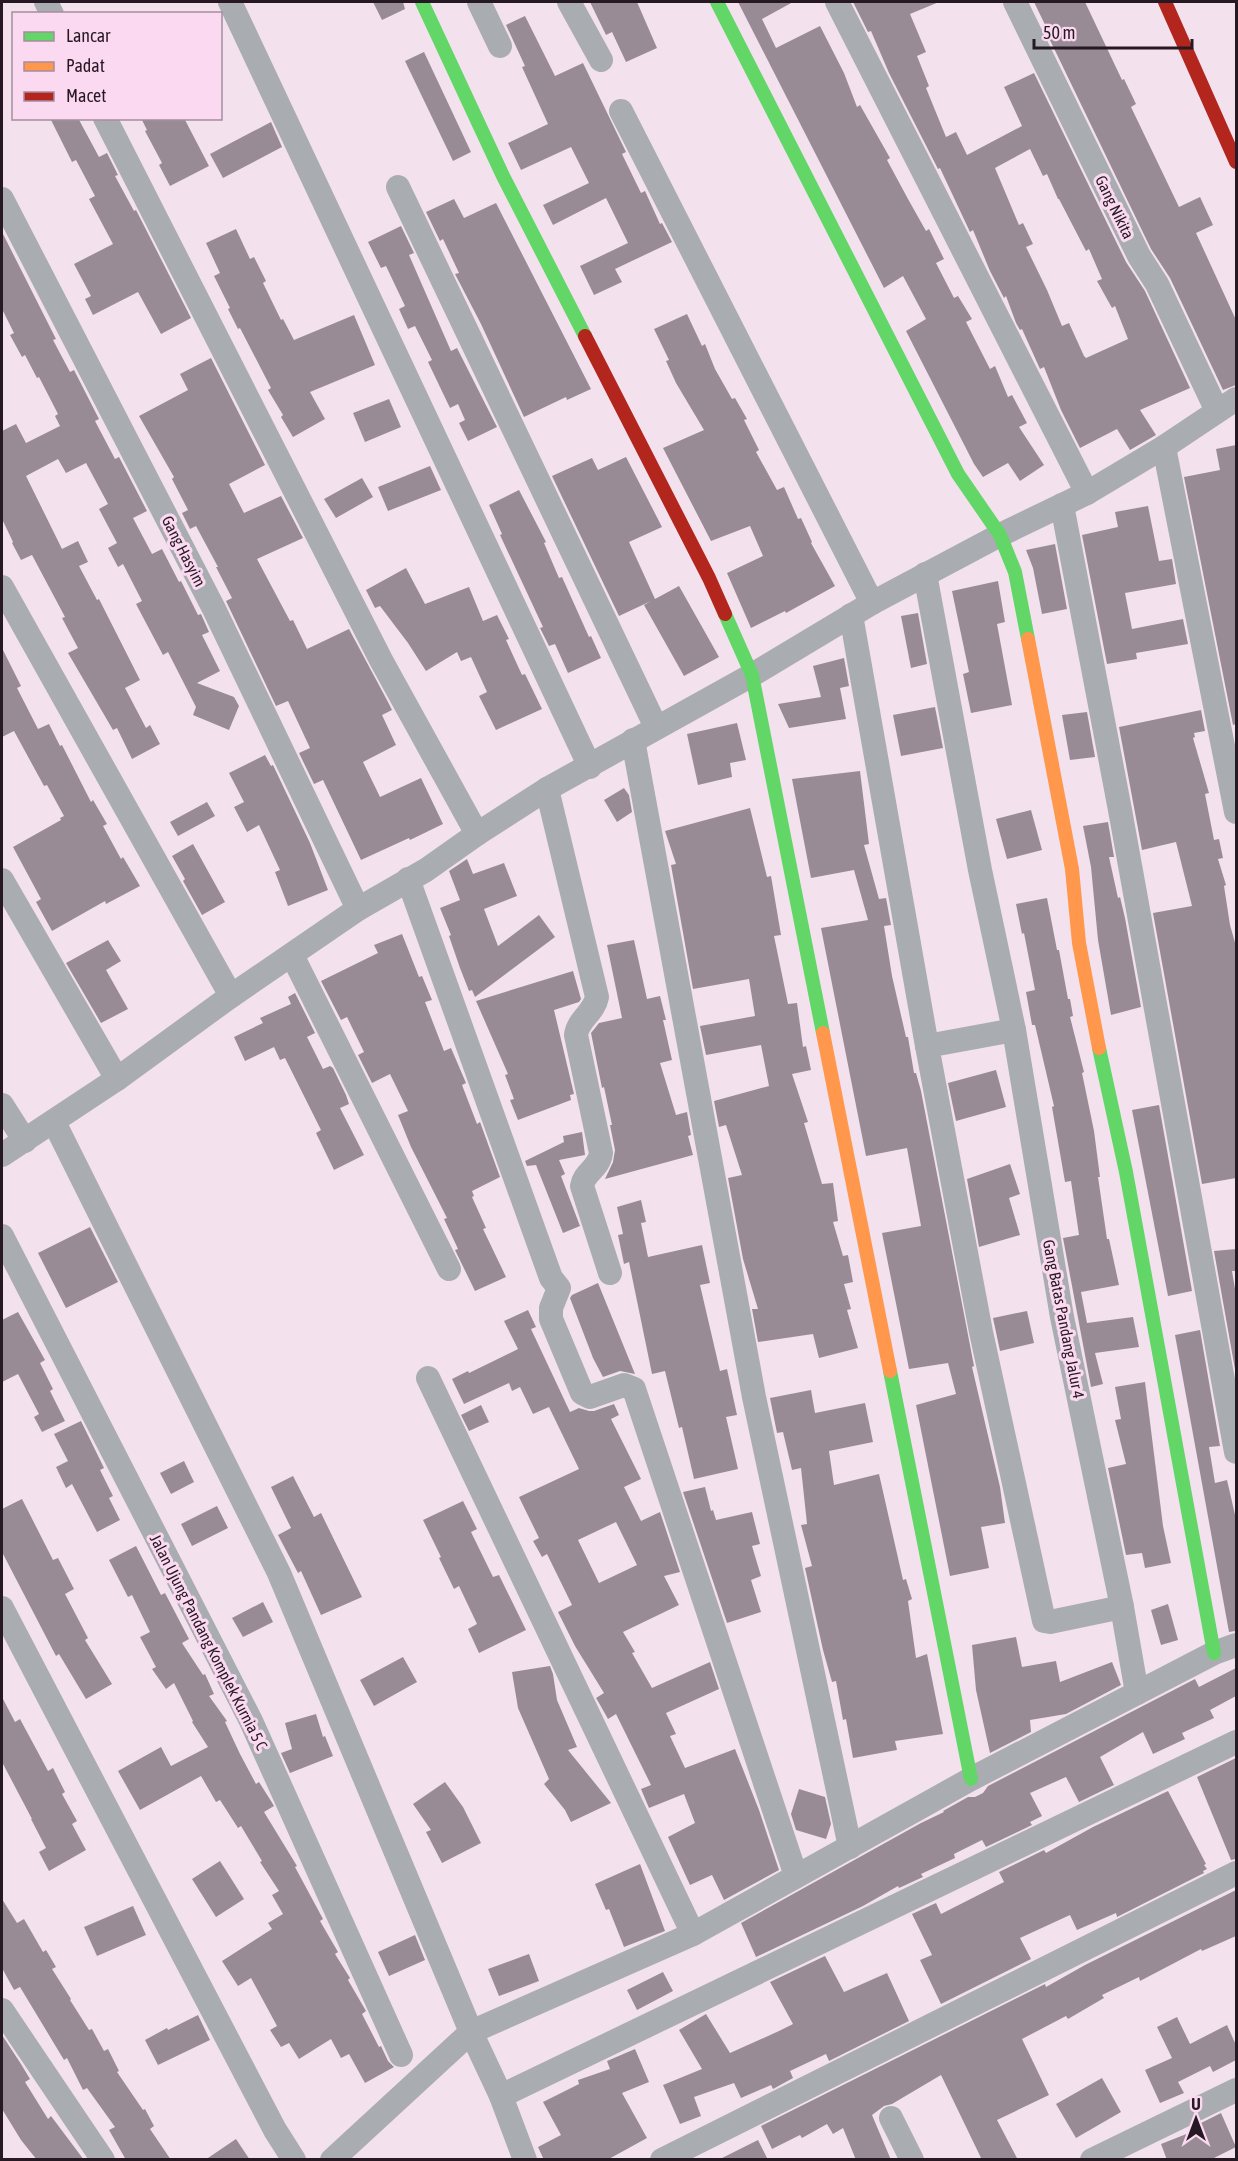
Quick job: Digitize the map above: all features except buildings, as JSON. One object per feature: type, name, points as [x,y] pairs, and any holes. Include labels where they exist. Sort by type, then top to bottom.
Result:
[{"type":"street","points":[[230,2],[590,766]]},
{"type":"street","points":[[422,2],[503,176],[709,578],[753,675],[971,1779]]},
{"type":"street","points":[[479,2],[500,46]]},
{"type":"street","points":[[569,2],[601,60]]},
{"type":"street","points":[[717,2],[958,474],[1000,535],[1015,572],[1072,869],[1079,943],[1126,1172],[1214,1653]]},
{"type":"street","points":[[837,2],[1087,493]]},
{"type":"street","name":"Gang Nikita","points":[[1015,2],[1139,256],[1227,405]]},
{"type":"street","points":[[1165,2],[1236,162]]},
{"type":"street","points":[[621,111],[872,603]]},
{"type":"street","points":[[106,120],[381,660],[477,834]]},
{"type":"street","points":[[398,187],[656,727]]},
{"type":"street","name":"Gang Hasyim","points":[[2,199],[214,609],[358,909]]},
{"type":"street","points":[[2,1155],[117,1079],[231,996],[358,909],[426,870],[548,789],[753,675],[872,603],[1000,535],[1087,493],[1164,447],[1227,405]]},
{"type":"street","points":[[1164,447],[1236,812]]},
{"type":"street","points":[[1062,506],[1120,810],[1236,1452]]},
{"type":"street","name":"Gang Batas Pandang Jalur 4","points":[[925,574],[978,859],[1014,1030],[1062,1317],[1122,1607],[1137,1693]]},
{"type":"street","points":[[2,587],[231,996]]},
{"type":"street","points":[[851,615],[927,1046],[981,1332],[1044,1621],[1050,1622],[1122,1607]]},
{"type":"street","points":[[633,740],[754,1397],[850,1847]]},
{"type":"street","points":[[548,789],[597,997],[594,1007],[578,1025],[576,1035],[601,1152],[600,1162],[583,1181],[582,1186],[609,1273]]},
{"type":"street","points":[[408,879],[551,1278],[559,1288],[551,1308],[551,1319],[582,1393],[590,1397],[624,1385],[630,1385],[634,1389],[796,1876]]},
{"type":"street","points":[[2,880],[117,1079]]},
{"type":"street","points":[[292,955],[449,1269]]},
{"type":"street","points":[[927,1046],[1014,1030]]},
{"type":"street","points":[[2,1105],[25,1141]]},
{"type":"street","points":[[54,1122],[279,1573],[471,2032],[501,2097],[525,2160]]},
{"type":"street","name":"Jalan Ujung Pandang Komplek Kurnia 5 C","points":[[2,1236],[251,1721],[401,2055]]},
{"type":"street","points":[[428,1378],[693,1934]]},
{"type":"street","points":[[2,1608],[270,2119],[294,2160]]},
{"type":"street","points":[[332,2160],[471,2032],[693,1934],[971,1779],[1214,1653],[1236,1645]]},
{"type":"street","points":[[501,2097],[1236,1742]]},
{"type":"street","points":[[662,2160],[1236,1874]]},
{"type":"street","points":[[2,2010],[103,2160]]},
{"type":"street","points":[[1092,2160],[1236,2090]]},
{"type":"street","points":[[891,2118],[912,2160]]},
{"type":"traffic: fast","points":[[422,2],[503,176],[585,336]]},
{"type":"traffic: fast","points":[[717,2],[958,474],[1000,535],[1015,572],[1028,639]]},
{"type":"traffic: fast","points":[[725,614],[752,675],[823,1033]]},
{"type":"traffic: fast","points":[[1099,1048],[1126,1172],[1214,1653]]},
{"type":"traffic: fast","points":[[890,1371],[971,1779]]},
{"type":"traffic: slow","points":[[1028,639],[1072,869],[1079,943],[1099,1048]]},
{"type":"traffic: slow","points":[[823,1033],[890,1371]]},
{"type":"traffic: jam","points":[[1165,2],[1236,162]]},
{"type":"traffic: jam","points":[[585,336],[709,578],[725,614]]}]
